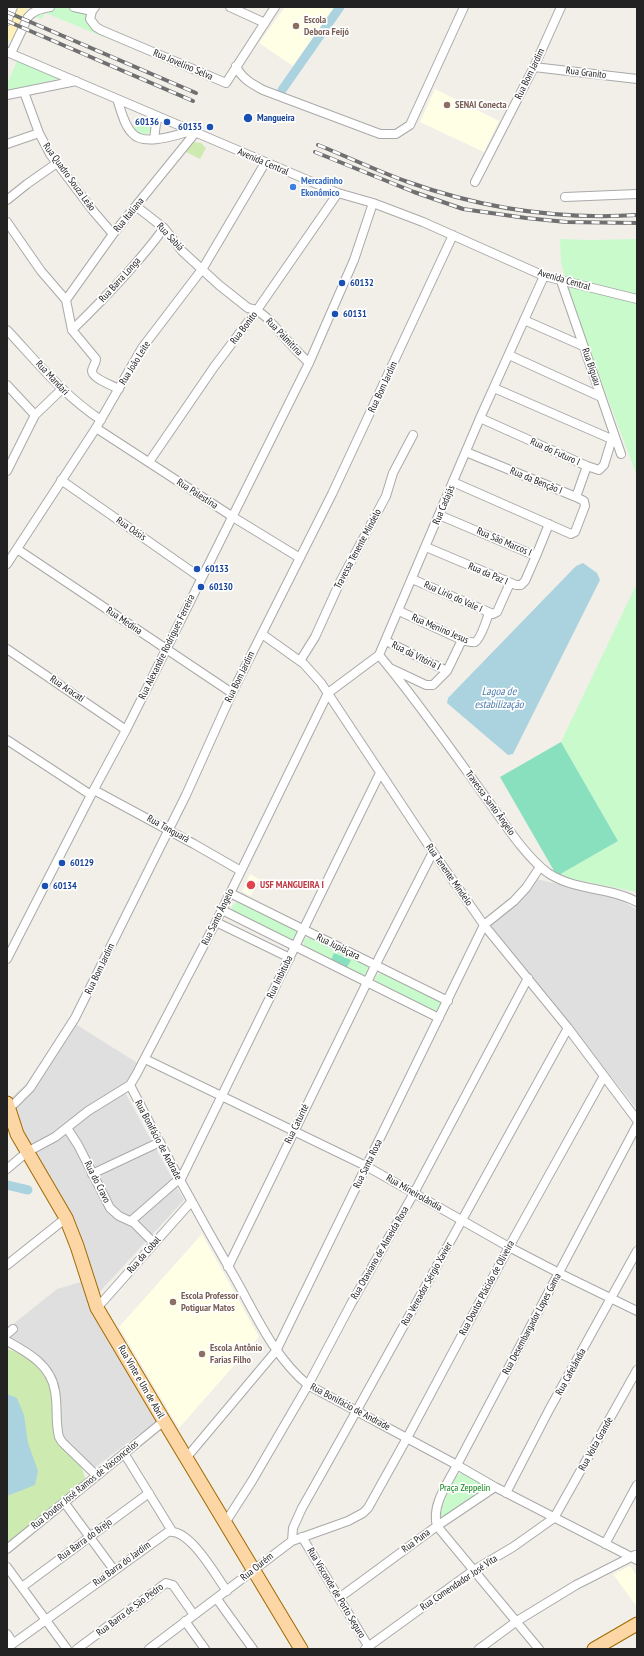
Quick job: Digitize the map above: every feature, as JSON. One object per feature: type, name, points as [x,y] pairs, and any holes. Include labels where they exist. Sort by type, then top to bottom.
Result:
[{"type":"main road","name":"Rua Vinte e Um de Abril","points":[[7,1105],[17,1134],[66,1218],[77,1246],[97,1308],[301,1649]]},
{"type":"main road","points":[[594,1649],[637,1624]]},
{"type":"street","points":[[7,21],[13,7]]},
{"type":"street","points":[[9,53],[28,17],[38,10],[50,7]]},
{"type":"street","points":[[74,7],[94,9]]},
{"type":"street","points":[[230,7],[264,23]]},
{"type":"street","name":"Rua Jovelino Selva","points":[[94,9],[90,19],[96,27],[101,30],[226,83],[264,23],[276,7]]},
{"type":"street","points":[[236,66],[242,76],[254,85],[380,134],[396,134],[410,125],[464,7]]},
{"type":"street","name":"Rua Bom Jardim","points":[[475,182],[534,67],[561,7]]},
{"type":"street","name":"Avenida Central","points":[[9,53],[338,193],[372,203],[423,222],[544,276],[637,299]]},
{"type":"street","name":"Rua Granito","points":[[534,67],[637,79]]},
{"type":"street","points":[[7,95],[76,81]]},
{"type":"street","name":"Rua Quadro Souza Leão","points":[[24,92],[39,133],[57,163],[94,212],[113,234]]},
{"type":"street","points":[[117,99],[132,133],[139,139],[154,140],[193,132]]},
{"type":"street","points":[[154,140],[157,116]]},
{"type":"street","name":"Rua Italiana","points":[[66,300],[113,234],[137,207],[193,132]]},
{"type":"street","points":[[7,144],[39,133]]},
{"type":"street","name":"Rua João Leite","points":[[7,564],[101,420],[142,348],[202,268],[265,162]]},
{"type":"street","points":[[7,200],[57,163]]},
{"type":"street","name":"Rua Bonito","points":[[149,462],[214,367],[257,310],[338,193]]},
{"type":"street","points":[[565,196],[637,194]]},
{"type":"street","name":"Rua Alexandre Rodrigues Ferreira","points":[[8,956],[126,730],[309,363],[354,260],[372,203]]},
{"type":"street","name":"Rua Sabiá","points":[[137,207],[164,228],[182,251],[202,268]]},
{"type":"street","points":[[7,222],[41,271],[66,300],[72,330],[96,359],[93,373],[97,378],[119,389]]},
{"type":"street","name":"Rua Barra Longa","points":[[72,330],[105,297],[152,245],[164,228]]},
{"type":"street","name":"Rua Bom Jardim","points":[[7,1105],[14,1104],[30,1088],[76,1018],[168,830],[232,693],[332,494],[453,235]]},
{"type":"street","name":"Rua Palmitina","points":[[202,268],[219,285],[240,302],[248,308],[257,310],[275,326],[309,363]]},
{"type":"street","name":"Rua Cadajás","points":[[379,655],[480,418],[544,276]]},
{"type":"street","name":"Rua Biguau","points":[[561,280],[614,440],[621,454]]},
{"type":"street","points":[[524,320],[583,346]]},
{"type":"street","name":"Rua Mandari","points":[[7,330],[62,389],[76,402],[101,420]]},
{"type":"street","points":[[509,355],[601,397]]},
{"type":"street","points":[[7,385],[35,415]]},
{"type":"street","points":[[494,388],[614,440]]},
{"type":"street","points":[[7,471],[35,415],[62,389]]},
{"type":"street","name":"Rua do Futuro I","points":[[480,418],[599,470],[602,468],[614,440]]},
{"type":"street","name":"Rua Palestina","points":[[96,428],[233,517],[300,558]]},
{"type":"street","name":"Travessa Tenente Mindelo","points":[[300,661],[322,623],[340,582],[386,496],[393,473],[413,436]]},
{"type":"street","name":"Rua da Benção I","points":[[466,452],[576,497]]},
{"type":"street","points":[[453,482],[571,534],[575,532],[585,506],[584,501],[576,497],[587,466]]},
{"type":"street","name":"Rua Oásis","points":[[61,480],[201,578]]},
{"type":"street","name":"Rua São Marcos I","points":[[439,515],[536,556],[550,524]]},
{"type":"street","name":"Rua da Paz I","points":[[426,547],[510,583],[519,585],[523,583],[536,556]]},
{"type":"street","name":"Rua Medina","points":[[17,549],[232,693]]},
{"type":"street","name":"Rua Lirio do Vale I","points":[[412,579],[492,614]]},
{"type":"street","points":[[492,614],[497,612],[510,583]]},
{"type":"street","name":"Rua Menino Jesus","points":[[399,611],[462,640],[471,642],[477,641],[492,614]]},
{"type":"street","name":"Rua Tenente Mindelo","points":[[262,634],[300,661],[310,670],[328,693],[433,852],[484,925],[568,1028],[637,1120]]},
{"type":"street","points":[[390,668],[429,686],[436,683],[447,671],[462,640]]},
{"type":"street","name":"Rua da Vitória I","points":[[386,641],[447,671]]},
{"type":"street","name":"Rua Aracati","points":[[7,649],[126,730]]},
{"type":"street","name":"Travessa Santo Ângelo","points":[[379,655],[508,828],[540,867],[555,877],[565,881],[614,893],[637,902]]},
{"type":"street","name":"Rua Santo Ângelo","points":[[7,1169],[27,1152],[55,1137],[88,1111],[130,1085],[216,922],[328,693],[379,655]]},
{"type":"street","name":"Rua Tanguará","points":[[7,740],[93,792],[168,830],[241,871]]},
{"type":"street","name":"Rua Imbituba","points":[[180,1180],[380,773]]},
{"type":"street","points":[[375,966],[433,852]]},
{"type":"street","name":"Rua Santa Rosa","points":[[187,1457],[276,1351],[484,925],[514,901],[540,867]]},
{"type":"street","name":"Rua Jupiáçara","points":[[230,893],[448,1001]]},
{"type":"street","name":"Rua Jupiáçara","points":[[222,910],[439,1018]]},
{"type":"street","points":[[216,922],[290,958]]},
{"type":"street","name":"Rua Caturité","points":[[228,1267],[375,966]]},
{"type":"street","name":"Rua Otaviano de Almeida Rosa","points":[[225,1523],[252,1481],[308,1385],[351,1304],[414,1193],[528,978]]},
{"type":"street","name":"Rua Vereador Sérgio Xavier","points":[[292,1541],[293,1528],[302,1508],[568,1028]]},
{"type":"street","name":"Rua Mineirolândia","points":[[145,1059],[366,1166],[509,1247],[637,1311]]},
{"type":"street","name":"Rua Doutor Plácido de Oliveira","points":[[372,1500],[407,1438],[509,1247],[604,1076]]},
{"type":"street","name":"Rua Bonifácio de Andrade","points":[[130,1085],[191,1202],[276,1351],[299,1378],[308,1385],[506,1493],[605,1544],[635,1557]]},
{"type":"street","name":"Rua Desembargador Lopes Gama","points":[[437,1526],[435,1519],[436,1507],[637,1125]]},
{"type":"street","name":"Rua do Cravo","points":[[68,1128],[110,1208],[119,1216],[131,1221],[140,1228],[154,1243]]},
{"type":"street","points":[[92,1174],[160,1142]]},
{"type":"street","points":[[131,1221],[180,1180]]},
{"type":"street","name":"Rua da Cobal","points":[[97,1308],[191,1202]]},
{"type":"street","points":[[7,1265],[66,1218]]},
{"type":"street","name":"Rua Cafelândia","points":[[506,1493],[549,1410],[637,1252]]},
{"type":"street","name":"Rua Doutor José Ramos de Vasconcelos","points":[[7,1341],[37,1360],[48,1373],[55,1391],[59,1437],[62,1442],[96,1475]]},
{"type":"street","name":"Rua Volta Grande","points":[[554,1518],[637,1370]]},
{"type":"street","name":"Rua Doutor José Ramos de Vasconcelos","points":[[7,1549],[164,1421]]},
{"type":"street","points":[[124,1453],[172,1531],[182,1535],[189,1541],[227,1591]]},
{"type":"street","points":[[605,1544],[637,1485]]},
{"type":"street","name":"Rua Puna","points":[[339,1598],[437,1526],[495,1487]]},
{"type":"street","name":"Rua Barra do Brejo","points":[[22,1587],[149,1493]]},
{"type":"street","name":"Rua Ourém","points":[[153,1648],[185,1621],[217,1599],[268,1558],[292,1541],[357,1517],[364,1513],[372,1500]]},
{"type":"street","points":[[64,1502],[114,1570]]},
{"type":"street","name":"Rua Comendador José Vita","points":[[368,1648],[474,1570],[520,1543],[554,1518]]},
{"type":"street","points":[[437,1526],[538,1649]]},
{"type":"street","name":"Rua Barra do Jardim","points":[[10,1646],[163,1534],[172,1531]]},
{"type":"street","name":"Rua Visconde de Porto Seguro","points":[[302,1537],[368,1648]]},
{"type":"street","points":[[479,1649],[517,1622],[576,1585],[635,1557]]},
{"type":"street","points":[[7,1567],[67,1649]]},
{"type":"street","name":"Rua Barra de São Pedro","points":[[77,1649],[166,1583],[173,1585],[194,1615]]},
{"type":"street","points":[[217,1599],[254,1649]]},
{"type":"street","points":[[185,1621],[205,1649]]},
{"type":"street","points":[[7,1634],[10,1646]]},
{"type":"shaded area","name":"Escola Debora Feijó","points":[[285,7],[334,7],[293,66],[259,43]]},
{"type":"shaded area","name":"SENAI Conecta","points":[[435,89],[499,121],[484,152],[420,122]]},
{"type":"shaded area","name":"USF MANGUEIRA I","points":[[250,874],[259,879],[251,896],[242,891]]},
{"type":"shaded area","points":[[536,879],[617,897],[637,910],[637,1109],[490,925]]},
{"type":"shaded area","points":[[69,1020],[139,1064],[122,1087],[184,1200],[95,1297],[7,1102],[26,1084]]},
{"type":"shaded area","points":[[202,1234],[259,1337],[179,1428],[119,1327]]},
{"type":"shaded area","points":[[81,1282],[90,1307],[159,1419],[89,1472],[62,1442],[37,1363],[7,1343],[7,1329],[57,1289]]},
{"type":"shaded area","points":[[630,1566],[637,1576],[637,1607],[613,1574]]},
{"type":"green space","points":[[41,7],[67,7],[81,10],[107,35],[106,38],[48,14],[44,14],[42,19],[32,16]]},
{"type":"green space","points":[[18,59],[61,78],[7,91],[7,84]]},
{"type":"green space","points":[[143,117],[149,120],[152,126],[149,132],[143,135],[137,132],[134,126],[137,120]]},
{"type":"green space","points":[[194,142],[201,143],[206,148],[200,159],[184,151],[187,145]]},
{"type":"green space","points":[[560,239],[637,239],[637,476],[573,306],[561,262]]},
{"type":"green space","points":[[637,583],[637,892],[557,876],[618,841],[561,742]]},
{"type":"green space","points":[[561,742],[618,841],[557,876],[500,777]]},
{"type":"green space","points":[[237,902],[294,929],[297,933],[295,939],[291,941],[232,911],[232,906]]},
{"type":"green space","points":[[311,937],[367,966],[370,969],[368,974],[364,976],[305,948],[303,941],[306,938]]},
{"type":"green space","points":[[334,953],[351,960],[347,967],[331,960]]},
{"type":"green space","points":[[382,973],[440,1001],[441,1006],[438,1011],[434,1012],[378,984],[375,978],[377,975]]},
{"type":"green space","points":[[7,1349],[27,1357],[41,1369],[46,1377],[53,1395],[54,1422],[56,1431],[80,1465],[85,1478],[7,1543]]},
{"type":"green space","name":"Praça Zeppelin","points":[[462,1472],[487,1488],[441,1518],[441,1513],[451,1486],[458,1475]]},
{"type":"sand","points":[[18,7],[28,7],[12,40],[7,42],[7,29]]},
{"type":"water","name":"Lagoa de estabilização","points":[[583,563],[597,573],[600,580],[513,754],[508,755],[447,703],[448,698],[576,566]]},
{"type":"water","points":[[7,1394],[17,1398],[24,1415],[28,1443],[38,1471],[35,1485],[7,1496]]},
{"type":"waterway","points":[[282,90],[340,7]]},
{"type":"waterway","points":[[7,1185],[28,1190]]},
{"type":"railway","points":[[7,12],[196,93]]},
{"type":"railway","points":[[7,21],[193,101]]},
{"type":"railway","points":[[318,145],[408,182],[464,199],[550,214],[579,216],[637,215]]},
{"type":"railway","points":[[315,152],[414,192],[463,209],[566,222],[637,223]]},
{"type":"place","name":"Escola Debora Feijó","points":[[296,26]]},
{"type":"place","name":"SENAI Conecta","points":[[447,105]]},
{"type":"place","name":"Mangueira","points":[[248,118]]},
{"type":"place","name":"60136","points":[[167,122]]},
{"type":"place","name":"60135","points":[[210,127]]},
{"type":"place","name":"Mercadinho Ekonômico","points":[[293,187]]},
{"type":"place","name":"60132","points":[[342,283]]},
{"type":"place","name":"60131","points":[[335,314]]},
{"type":"place","name":"60133","points":[[197,569]]},
{"type":"place","name":"60130","points":[[201,587]]},
{"type":"place","name":"60129","points":[[62,863]]},
{"type":"place","name":"USF MANGUEIRA I","points":[[251,885]]},
{"type":"place","name":"60134","points":[[45,886]]},
{"type":"place","name":"Escola Professor Potiguar Matos","points":[[173,1302]]},
{"type":"place","name":"Escola Antônio Farias Filho","points":[[202,1354]]}]
